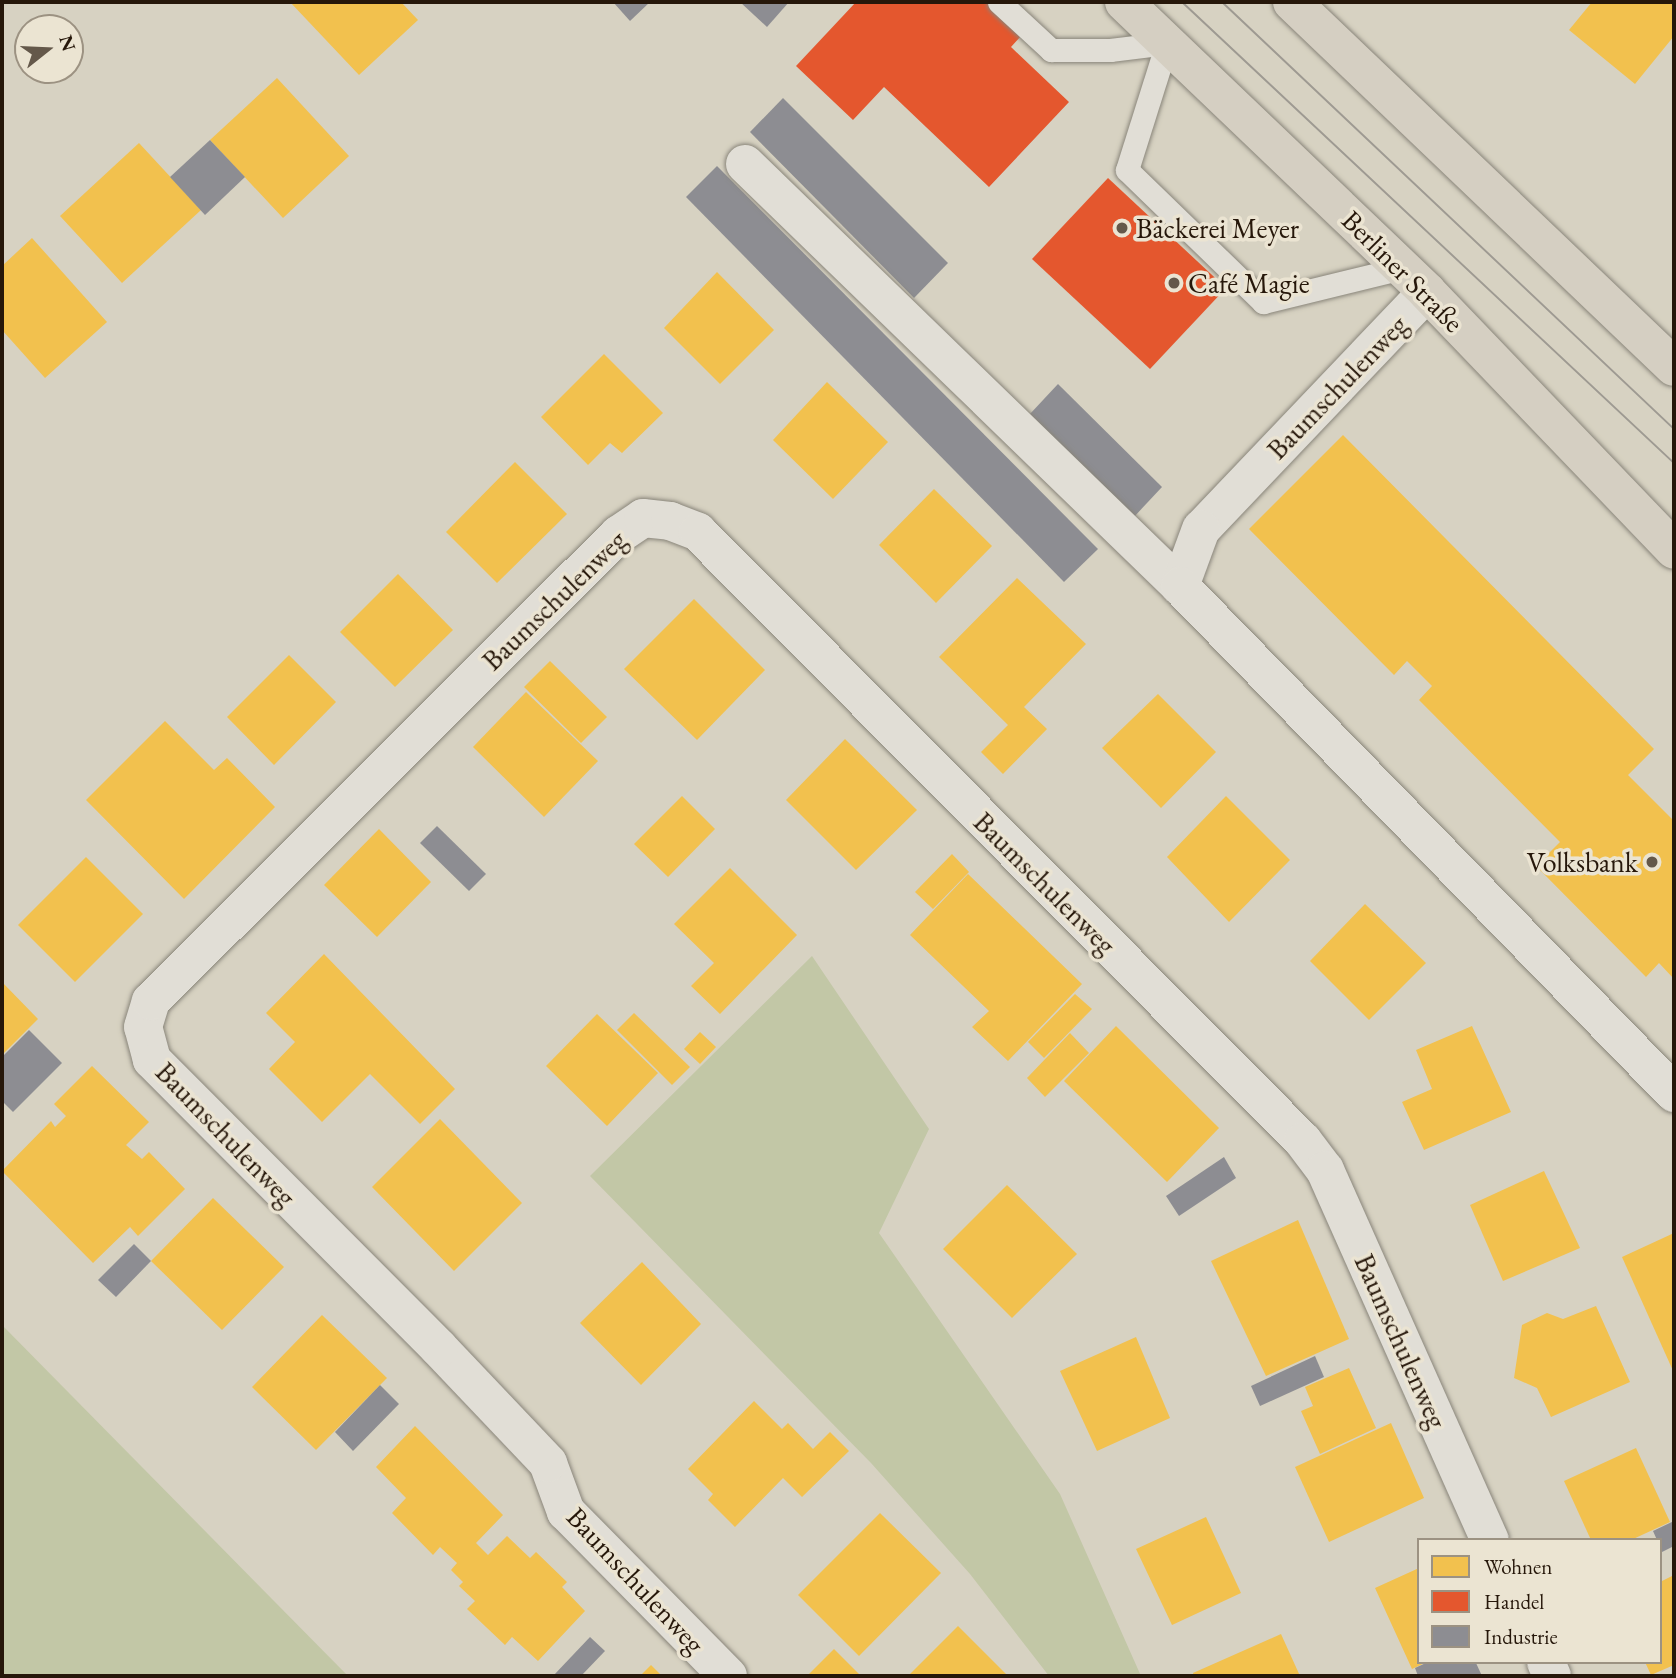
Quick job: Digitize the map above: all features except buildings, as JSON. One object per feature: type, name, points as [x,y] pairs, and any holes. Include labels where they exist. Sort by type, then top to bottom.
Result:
[{"type":"main road","name":"Berliner Straße","points":[[1124,2],[1414,280],[1674,550]]},
{"type":"main road","points":[[1292,2],[1674,367]]},
{"type":"street","points":[[745,164],[1180,586],[1674,1093]]},
{"type":"street","name":"Baumschulenweg","points":[[1180,586],[1201,529],[1414,280]]},
{"type":"street","name":"Baumschulenweg","points":[[728,1676],[566,1513],[548,1463],[439,1348],[152,1060],[143,1027],[151,1001],[618,535],[643,518],[670,522],[698,532],[1303,1141],[1325,1170],[1489,1538]]},
{"type":"lane","points":[[999,2],[1051,50],[1110,50],[1167,43],[1127,170],[1262,302],[1414,280]]},
{"type":"green space","points":[[812,956],[929,1129],[879,1233],[1060,1494],[1141,1676],[1049,1676],[970,1574],[871,1463],[590,1176]]},
{"type":"green space","points":[[2,1325],[348,1676],[2,1676]]},
{"type":"tram line","points":[[1182,2],[1674,463]]},
{"type":"tram line","points":[[1222,2],[1674,429]]},
{"type":"place","name":"Bäckerei Meyer","points":[[1122,228]]},
{"type":"place","name":"Café Magie","points":[[1174,283]]},
{"type":"place","name":"Volksbank","points":[[1652,862]]}]
